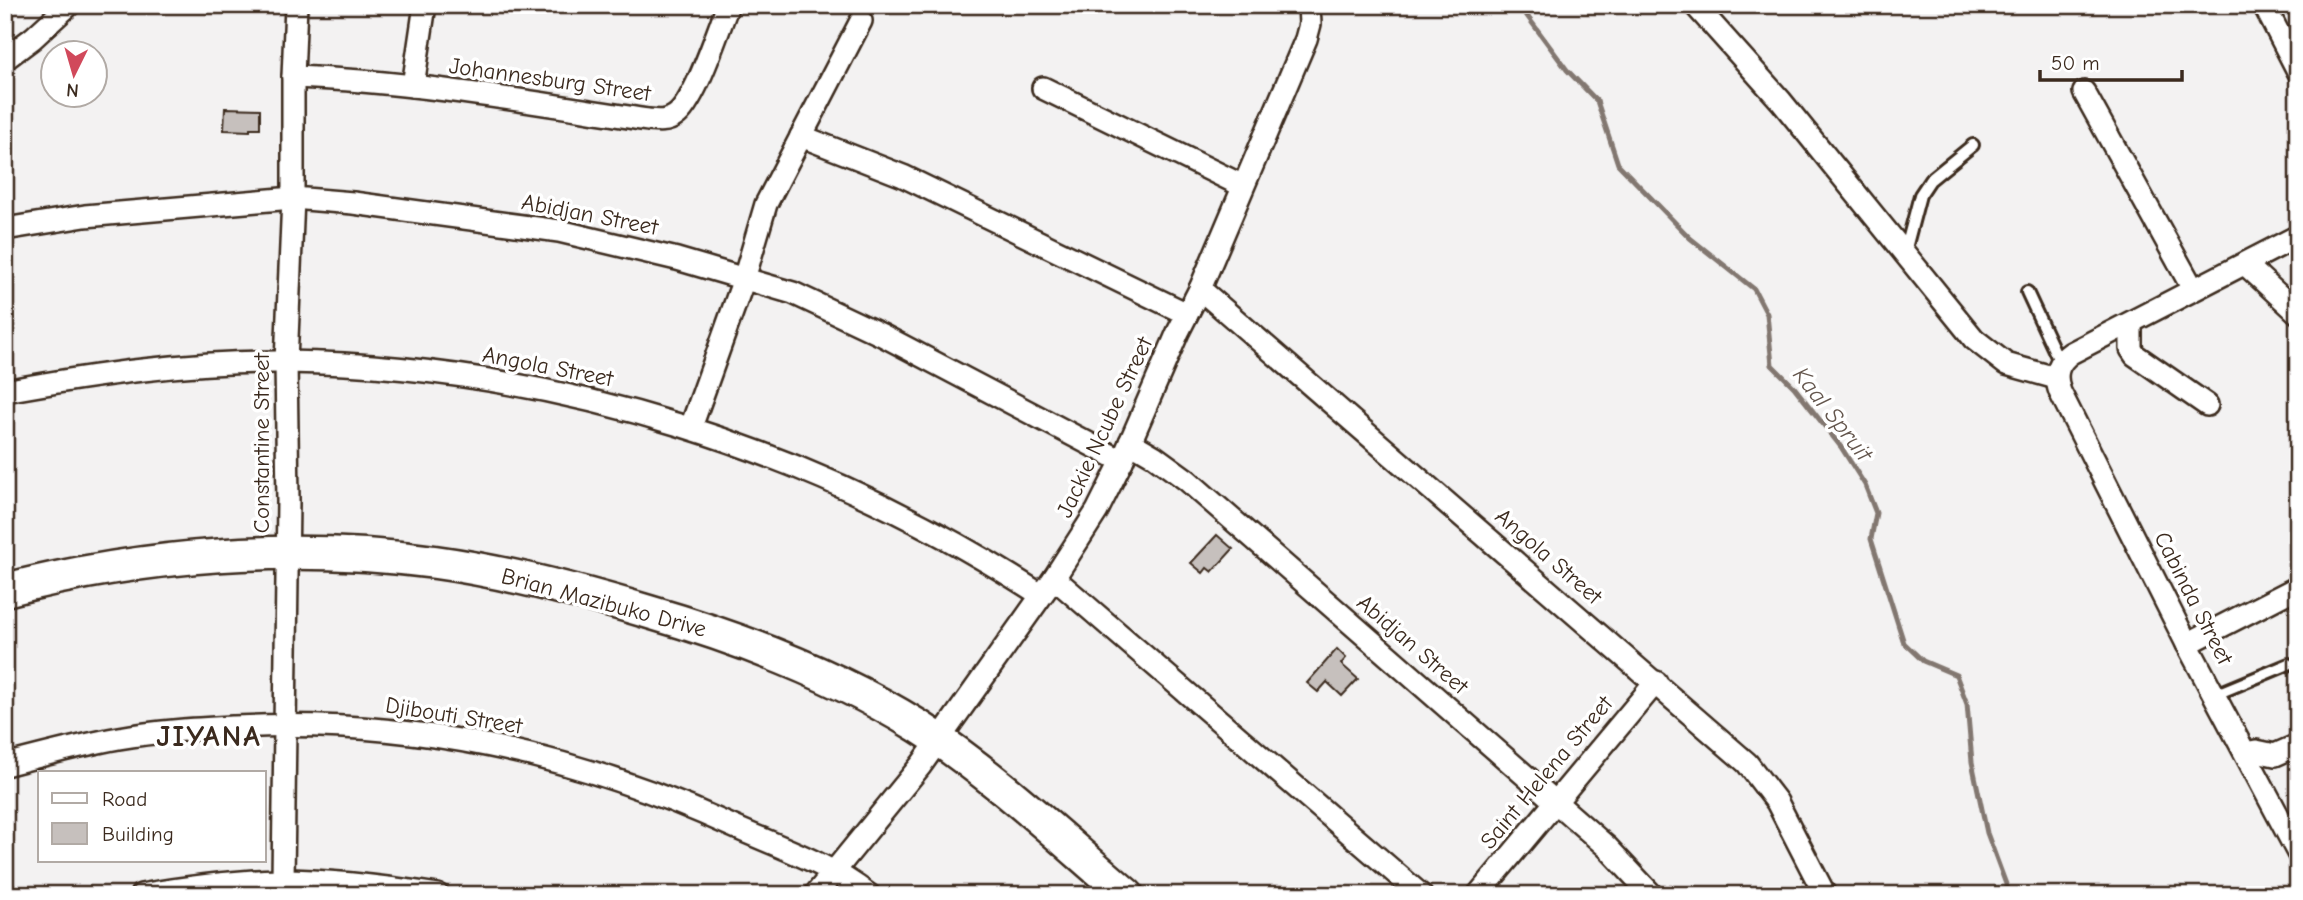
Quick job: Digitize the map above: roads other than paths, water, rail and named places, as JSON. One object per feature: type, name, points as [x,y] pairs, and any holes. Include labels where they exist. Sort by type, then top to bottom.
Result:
[{"type":"street","points":[[5,59],[69,5]]},
{"type":"street","name":"Constantine Street","points":[[283,880],[287,554],[286,362],[293,198],[296,5]]},
{"type":"street","points":[[413,86],[425,5]]},
{"type":"street","name":"Johannesburg Street","points":[[293,77],[352,79],[413,86],[648,120],[667,120],[676,116],[689,99],[728,5]]},
{"type":"street","name":"Jackie Ncube Street","points":[[815,895],[939,740],[1054,578],[1097,512],[1126,452],[1150,391],[1200,289],[1306,39],[1310,24],[1309,5]]},
{"type":"street","points":[[1695,5],[1781,101],[1974,339],[2006,365],[2058,370],[2071,353],[2298,236]]},
{"type":"street","points":[[2264,5],[2296,64]]},
{"type":"street","points":[[691,427],[744,279],[766,204],[861,20]]},
{"type":"street","points":[[1043,88],[1244,186]]},
{"type":"street","points":[[2084,92],[2193,289]]},
{"type":"street","points":[[800,136],[904,176],[1186,314]]},
{"type":"street","name":"Abidjan Street","points":[[5,229],[110,213],[293,198],[353,203],[559,231],[677,258],[793,293],[1126,452],[1154,456],[1187,480],[1555,802],[1630,869],[1652,895]]},
{"type":"street","points":[[2245,264],[2298,313]]},
{"type":"street","name":"Angola Street","points":[[1200,289],[1723,740],[1764,783],[1825,895]]},
{"type":"street","points":[[2131,324],[2131,349],[2135,355],[2207,405]]},
{"type":"street","name":"Angola Street","points":[[5,391],[89,376],[154,369],[286,362],[502,380],[592,400],[691,427],[763,453],[851,489],[965,547],[1041,595]]},
{"type":"street","name":"Cabinda Street","points":[[2058,370],[2060,392],[2187,644],[2298,853]]},
{"type":"street","name":"Brian Mazibuko Drive","points":[[5,590],[138,563],[230,554],[287,554],[433,562],[541,582],[608,599],[699,626],[808,669],[939,740],[1001,787],[1127,895]]},
{"type":"street","points":[[1054,578],[1421,895]]},
{"type":"street","points":[[2187,644],[2298,587]]},
{"type":"street","name":"Saint Helena Street","points":[[1478,895],[1656,682]]},
{"type":"street","name":"Djibouti Street","points":[[5,765],[119,738],[187,730],[286,724],[427,734],[536,754],[638,786],[835,871],[869,895]]},
{"type":"street","points":[[2246,753],[2256,751],[2275,755],[2298,745]]},
{"type":"street","points":[[141,895],[228,883],[283,880],[364,885],[438,895]]},
{"type":"lane","points":[[1905,254],[1920,195],[1930,180],[1973,145]]},
{"type":"lane","points":[[2027,292],[2058,370]]},
{"type":"lane","points":[[2214,695],[2289,664]]},
{"type":"waterway","name":"Kaal Spruit","points":[[1519,5],[1567,70],[1597,101],[1618,164],[1690,238],[1754,289],[1767,314],[1772,365],[1794,387],[1841,447],[1865,485],[1876,513],[1871,539],[1904,643],[1923,661],[1956,675],[1967,704],[1972,762],[1987,833],[2010,895]]},
{"type":"district","name":"JIYANA","points":[[209,736]]}]
